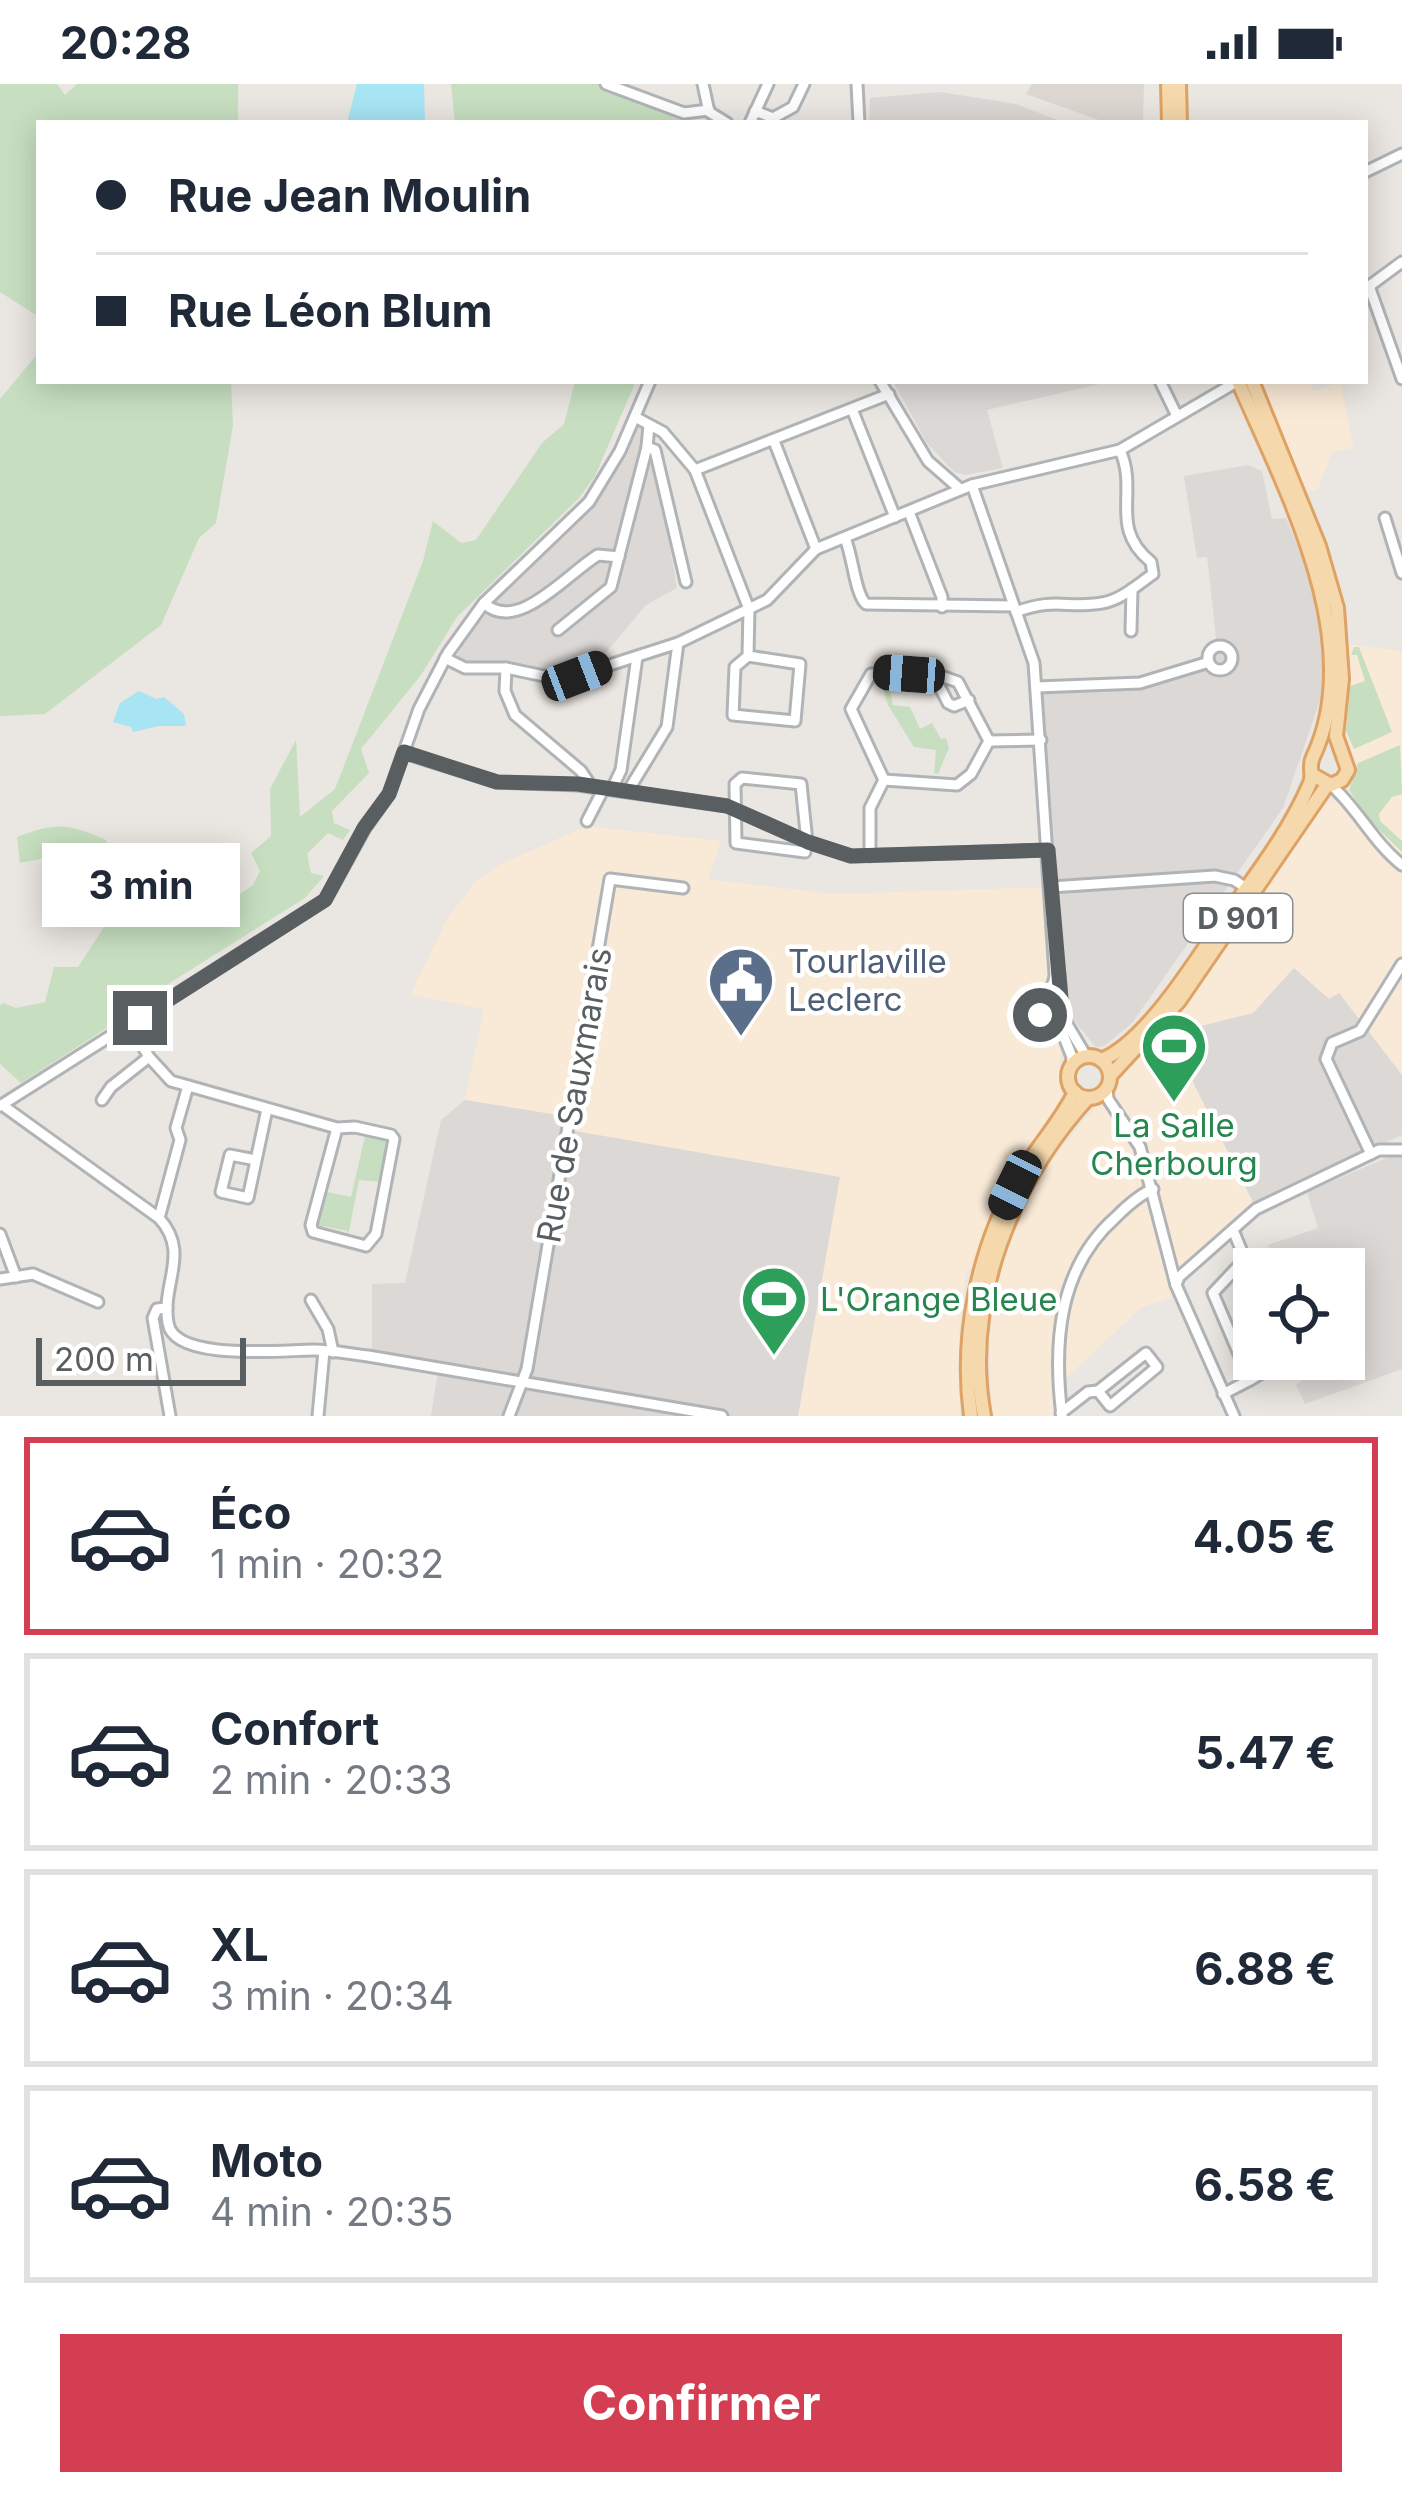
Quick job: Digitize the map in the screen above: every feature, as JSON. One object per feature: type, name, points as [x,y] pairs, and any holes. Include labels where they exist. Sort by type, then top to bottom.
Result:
[{"type":"main road","points":[[1168,84],[1169,120]]},
{"type":"main road","points":[[1179,84],[1180,120]]},
{"type":"main road","points":[[1239,384],[1322,590],[1330,678],[1318,751],[1311,764],[1313,775],[1333,783],[1349,766],[1336,736],[1341,642],[1336,608],[1319,546],[1253,384]]},
{"type":"main road","points":[[1318,751],[1330,747],[1345,754]]},
{"type":"main road","name":"D 901","points":[[1101,1060],[1114,1055],[1145,1024],[1199,956],[1240,884],[1289,824],[1313,775]]},
{"type":"main road","name":"D 901","points":[[971,1416],[968,1370],[973,1307],[990,1241],[1015,1185],[1188,988],[1333,783]]},
{"type":"main road","points":[[1086,1056],[1101,1060],[1097,1092],[1068,1080],[1071,1067],[1086,1056]]},
{"type":"main road","name":"D 901","points":[[984,1416],[980,1339],[999,1248],[1036,1170],[1097,1092]]},
{"type":"street","points":[[606,84],[685,112],[709,110],[723,120]]},
{"type":"street","points":[[703,84],[709,110]]},
{"type":"street","points":[[751,120],[768,84]]},
{"type":"street","points":[[755,111],[773,118],[793,107],[804,84]]},
{"type":"street","points":[[856,87],[859,120]]},
{"type":"street","points":[[1368,171],[1402,154]]},
{"type":"street","points":[[1368,287],[1402,262]]},
{"type":"street","points":[[1368,291],[1402,380]]},
{"type":"street","points":[[649,384],[608,473],[589,502],[484,603],[445,658],[419,709],[389,794],[320,905],[1,1106],[159,1217],[175,1241],[166,1307],[172,1335],[197,1347],[328,1351],[722,1416]]},
{"type":"street","points":[[882,384],[928,461],[956,486]]},
{"type":"street","points":[[1161,384],[1177,416]]},
{"type":"street","points":[[445,658],[466,668],[506,668],[563,680],[678,643],[778,590],[816,549],[896,518],[956,486],[1120,450],[1233,384]]},
{"type":"street","points":[[695,470],[889,394]]},
{"type":"street","points":[[852,409],[896,518]]},
{"type":"street","points":[[635,418],[663,432],[695,470],[749,609],[748,656],[735,667],[733,715],[794,722],[800,664],[748,656]]},
{"type":"street","points":[[558,630],[610,586],[649,425]]},
{"type":"street","points":[[774,441],[816,549]]},
{"type":"street","points":[[647,447],[655,450],[686,582]]},
{"type":"street","points":[[845,538],[863,602],[1014,609],[1046,601],[1107,602],[1153,574],[1154,568],[1135,549],[1128,532],[1127,466],[1120,450]]},
{"type":"street","points":[[972,484],[1031,652],[1037,687],[1054,886],[1059,1017],[1071,1067]]},
{"type":"street","points":[[909,512],[942,596],[942,607]]},
{"type":"street","points":[[1385,518],[1402,573]]},
{"type":"street","points":[[484,603],[495,612],[511,613],[537,600],[598,555],[619,557]]},
{"type":"street","points":[[1131,632],[1132,589]]},
{"type":"street","points":[[1107,602],[1110,608],[1131,610]]},
{"type":"street","points":[[628,791],[668,728],[678,643]]},
{"type":"street","points":[[587,820],[619,776],[637,657]]},
{"type":"street","points":[[1037,687],[1140,683],[1209,662]]},
{"type":"street","points":[[506,668],[505,691],[514,715],[581,771],[590,786]]},
{"type":"street","points":[[884,780],[854,719],[853,700],[871,674],[934,676],[958,682],[989,741]]},
{"type":"street","points":[[934,676],[948,703],[954,706],[969,700]]},
{"type":"street","points":[[989,741],[1041,740]]},
{"type":"street","points":[[884,780],[957,785],[971,774],[989,741]]},
{"type":"street","points":[[404,752],[497,782],[608,788],[735,810],[838,854],[1048,850]]},
{"type":"street","points":[[619,776],[634,780]]},
{"type":"street","points":[[737,780],[797,782],[804,789],[808,842],[801,853],[736,843],[735,810],[737,780]]},
{"type":"street","points":[[870,856],[871,808],[884,780]]},
{"type":"street","points":[[1333,783],[1358,819],[1402,865]]},
{"type":"street","points":[[1054,886],[1215,876],[1240,884]]},
{"type":"street","name":"Rue de Sauxmarais","points":[[523,1382],[610,879],[683,888]]},
{"type":"street","points":[[1054,886],[1055,982],[1039,1000],[1038,1012],[1048,1020],[1059,1017]]},
{"type":"street","points":[[1371,1154],[1326,1059],[1332,1043],[1360,1031],[1402,964]]},
{"type":"street","points":[[1048,994],[1061,999]]},
{"type":"street","points":[[1059,1017],[1086,1056]]},
{"type":"street","points":[[130,1024],[164,1076],[337,1128],[392,1135],[376,1234],[366,1246],[313,1232],[311,1225],[337,1128]]},
{"type":"street","points":[[102,1100],[149,1057]]},
{"type":"street","points":[[159,1217],[180,1141],[176,1128],[188,1086]]},
{"type":"street","points":[[1097,1092],[1140,1147],[1176,1286],[1234,1416]]},
{"type":"street","points":[[256,1160],[230,1155],[221,1192],[248,1198],[267,1109]]},
{"type":"street","points":[[1176,1286],[1179,1276],[1256,1209],[1371,1154],[1402,1150]]},
{"type":"street","points":[[1061,1415],[1059,1341],[1073,1271],[1097,1234],[1154,1189]]},
{"type":"street","points":[[1233,1230],[1241,1248]]},
{"type":"street","points":[[0,1234],[16,1276]]},
{"type":"street","points":[[1233,1271],[1213,1293],[1233,1340]]},
{"type":"street","points":[[0,1279],[38,1275],[98,1302]]},
{"type":"street","points":[[311,1300],[328,1329],[317,1416]]},
{"type":"street","points":[[166,1307],[158,1309],[153,1318],[170,1416]]},
{"type":"street","points":[[1061,1415],[1146,1353],[1157,1367],[1110,1406],[1098,1391]]},
{"type":"street","points":[[1223,1394],[1250,1380]]},
{"type":"street","points":[[509,1416],[523,1382]]},
{"type":"street","points":[[620,1399],[624,1416]]},
{"type":"shaded area","points":[[1032,84],[1144,84],[1143,120],[1099,120],[1026,94]]},
{"type":"shaded area","points":[[940,92],[1016,104],[1057,120],[869,120],[870,98]]},
{"type":"shaded area","points":[[895,384],[1100,384],[987,410],[1003,468],[965,475],[954,472],[926,442]]},
{"type":"shaded area","points":[[1261,384],[1310,384],[1314,392],[1341,384],[1354,448],[1332,452],[1318,489],[1306,493]]},
{"type":"shaded area","points":[[649,425],[677,588],[646,605],[599,661],[580,672],[552,672],[523,664],[463,664],[457,655],[464,641],[503,593],[590,510],[627,455],[637,427]]},
{"type":"shaded area","points":[[1248,465],[1262,471],[1272,519],[1286,518],[1311,578],[1324,652],[1323,692],[1283,808],[1132,1023],[1104,1046],[1096,1047],[1071,1017],[1063,975],[1041,691],[1140,683],[1208,662],[1217,646],[1207,557],[1197,558],[1184,476]]},
{"type":"shaded area","points":[[1347,644],[1402,651],[1402,1075],[1339,993],[1329,1000],[1169,1034],[1256,1209],[1176,1285],[1169,1299],[1142,1307],[1059,1385],[1062,1416],[992,1416],[989,1337],[998,1276],[1022,1208],[1055,1155],[1161,1028],[1265,891],[1321,802],[1347,792],[1355,763],[1343,743]]},
{"type":"shaded area","points":[[587,826],[721,841],[708,879],[833,894],[1051,887],[1055,974],[1037,1004],[1065,1046],[1059,1074],[1062,1098],[1051,1121],[1001,1188],[971,1269],[967,1269],[959,1333],[960,1416],[798,1416],[839,1177],[568,1130],[569,1117],[465,1100],[484,1009],[410,995],[447,919],[474,883],[503,863]]},
{"type":"shaded area","points":[[1294,968],[1329,999],[1339,993],[1402,1075],[1402,1135],[1378,1146],[1369,1142],[1362,1150],[1254,1204],[1169,1034],[1253,1013]]},
{"type":"shaded area","points":[[465,1100],[570,1117],[569,1130],[840,1177],[798,1416],[431,1416],[438,1371],[372,1357],[372,1284],[405,1283],[441,1120]]},
{"type":"shaded area","points":[[1391,1156],[1402,1157],[1402,1369],[1305,1404],[1296,1385],[1303,1380],[1365,1380],[1365,1248],[1268,1245],[1318,1228],[1307,1192]]},
{"type":"green space","points":[[0,84],[57,84],[65,95],[77,84],[238,84],[238,120],[36,120],[36,315],[0,292]]},
{"type":"green space","points":[[451,84],[603,84],[689,120],[455,120]]},
{"type":"green space","points":[[36,356],[36,384],[231,384],[233,426],[216,523],[199,538],[161,625],[45,714],[0,716],[0,399]]},
{"type":"green space","points":[[574,384],[635,384],[595,476],[579,498],[457,617],[421,675],[361,749],[369,773],[332,811],[334,823],[350,830],[343,840],[328,833],[307,854],[311,873],[324,876],[305,898],[21,1083],[0,1064],[0,1006],[45,1002],[54,967],[78,967],[110,918],[92,898],[62,886],[50,857],[20,863],[17,837],[52,827],[82,830],[106,840],[114,870],[145,850],[165,856],[180,911],[206,918],[253,885],[260,871],[251,853],[271,836],[270,789],[296,740],[300,817],[335,789],[423,561],[433,521],[461,543],[476,540],[542,443],[564,424]]},
{"type":"green space","points":[[1359,647],[1392,732],[1354,749],[1346,731],[1350,686],[1365,681],[1357,655],[1351,655]]},
{"type":"green space","points":[[879,676],[888,677],[893,705],[910,707],[920,729],[932,723],[941,739],[946,738],[949,748],[938,774],[934,773],[936,750],[914,747],[888,705]]},
{"type":"green space","points":[[1400,745],[1402,794],[1392,797],[1379,814],[1380,821],[1402,841],[1402,852],[1371,822],[1349,790],[1358,763]]},
{"type":"green space","points":[[366,1132],[387,1136],[391,1142],[382,1182],[359,1180],[348,1236],[347,1231],[323,1226],[321,1231],[315,1225],[323,1191],[351,1197]]},
{"type":"water","points":[[357,84],[424,84],[425,120],[348,120]]},
{"type":"water","points":[[139,691],[156,699],[164,697],[184,714],[186,726],[133,732],[113,722],[120,703]]},
{"type":"place","name":"Tourlaville Leclerc","points":[[741,1039]]},
{"type":"place","name":"La Salle Cherbourg","points":[[1174,1105]]},
{"type":"place","name":"L'Orange Bleue","points":[[774,1358]]},
{"type":"route","points":[[140,1018],[325,900],[364,828],[389,794],[404,752],[497,782],[578,784],[727,806],[851,856],[1048,850],[1061,999],[1048,994],[1042,997],[1037,1004],[1040,1015]]}]
